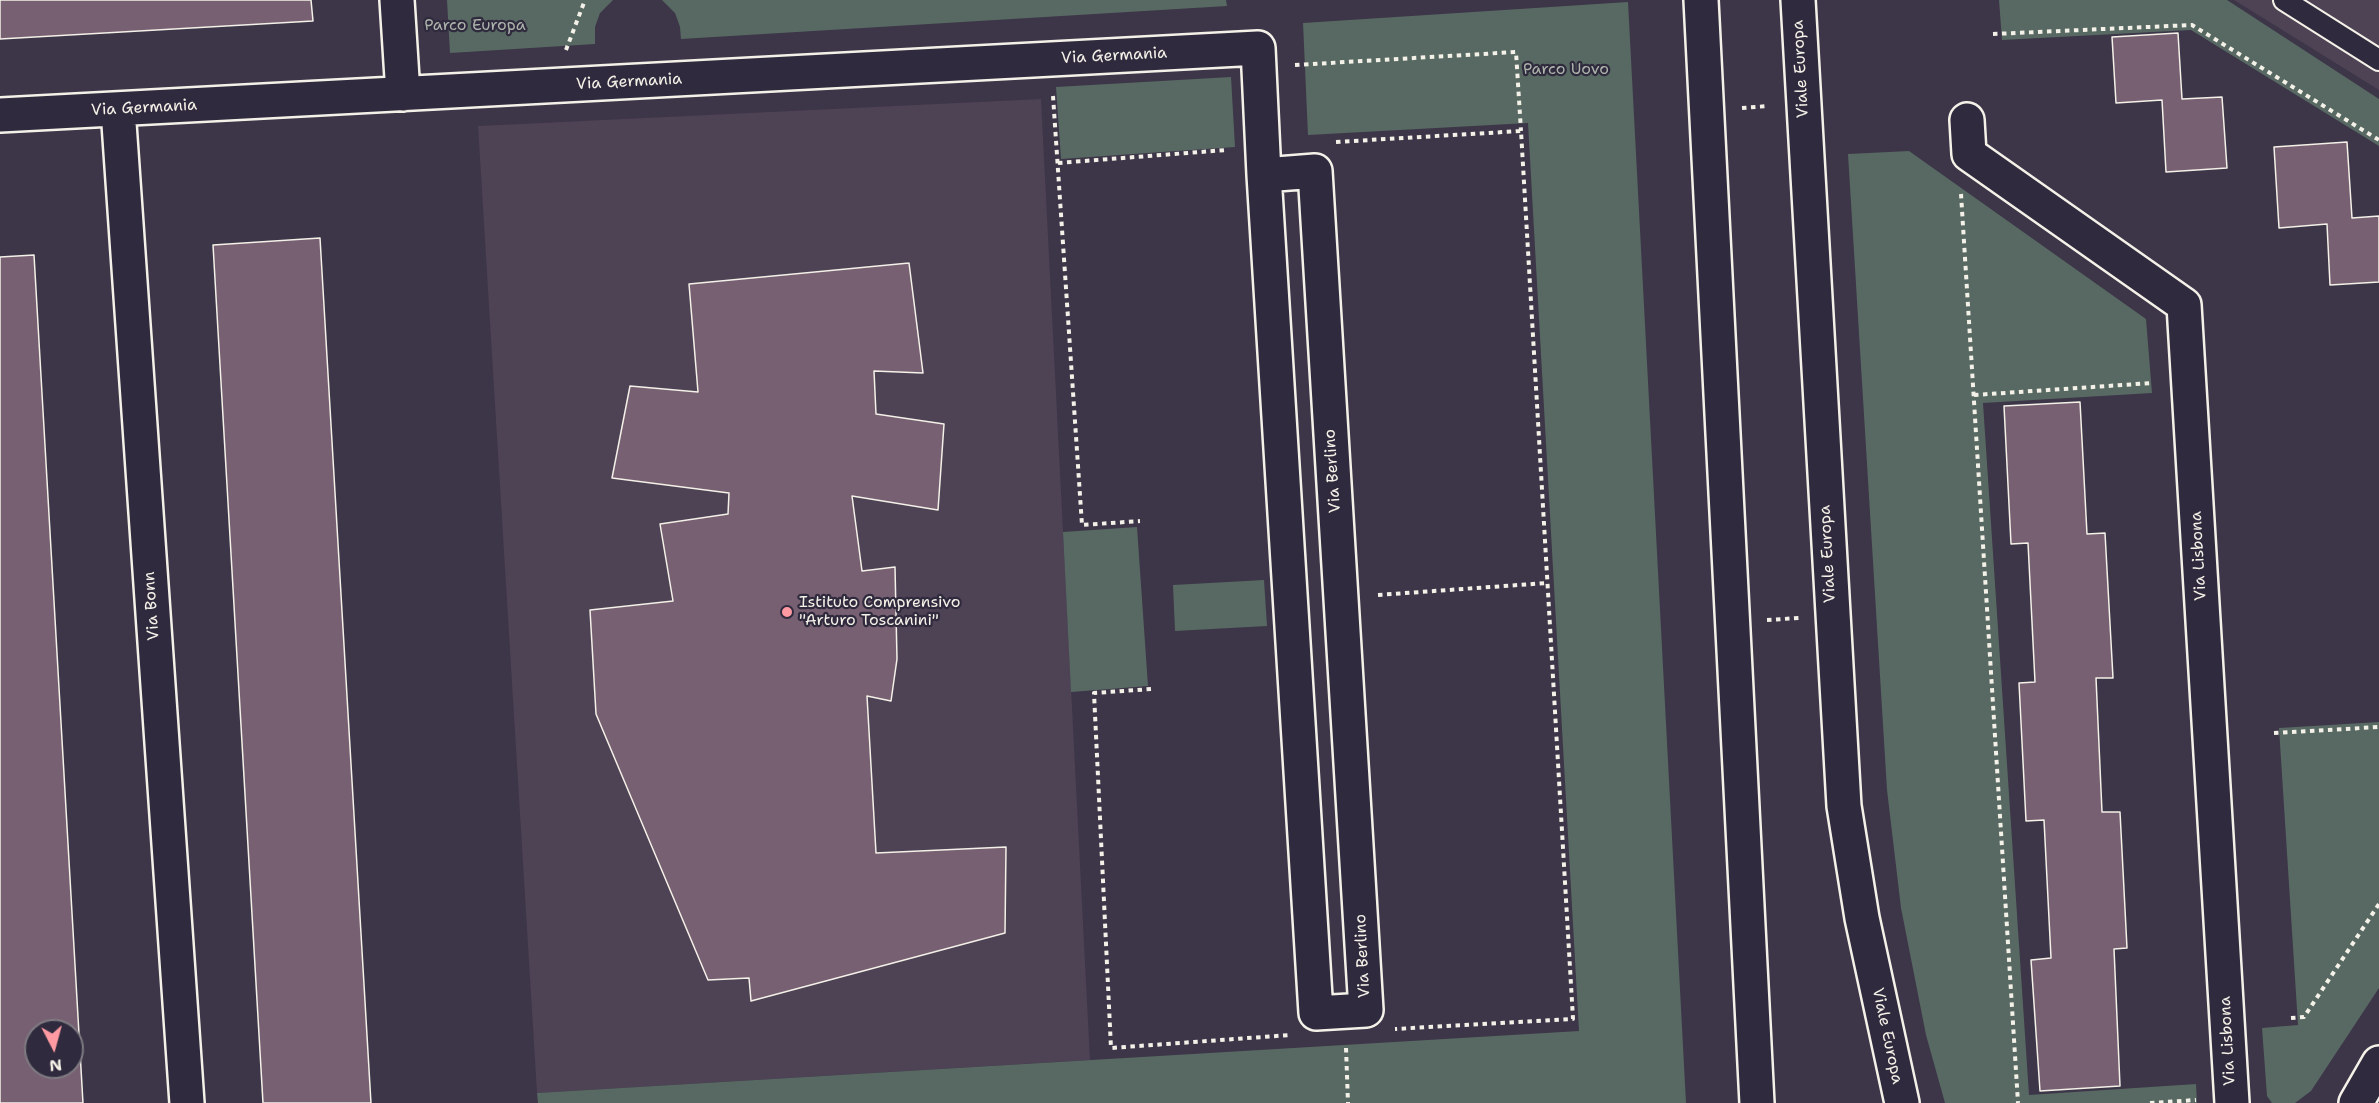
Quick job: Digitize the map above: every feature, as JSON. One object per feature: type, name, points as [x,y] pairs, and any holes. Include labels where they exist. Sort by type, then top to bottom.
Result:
[{"type":"street","points":[[397,0],[403,94]]},
{"type":"street","points":[[1701,0],[1757,1103]]},
{"type":"street","name":"Viale Europa","points":[[1798,0],[1844,806],[1851,862],[1902,1103]]},
{"type":"street","name":"Via Germania","points":[[0,116],[1258,48]]},
{"type":"street","name":"Via Berlino","points":[[1258,48],[1264,175],[1316,1013],[1366,1010],[1315,171],[1264,175]]},
{"type":"street","name":"Via Bonn","points":[[118,109],[187,1103]]},
{"type":"street","name":"Via Lisbona","points":[[1967,120],[1969,154],[2184,305],[2219,1101]]},
{"type":"street","points":[[2356,1103],[2379,1063]]},
{"type":"lane","points":[[2284,0],[2379,60]]},
{"type":"path","points":[[564,54],[585,0]]},
{"type":"path","points":[[1994,34],[2192,25],[2379,140]]},
{"type":"path","points":[[1295,65],[1516,52],[1573,1018],[1390,1030]]},
{"type":"path","points":[[1053,95],[1082,525],[1140,521]]},
{"type":"path","points":[[1736,108],[1777,106]]},
{"type":"path","points":[[1335,142],[1521,131]]},
{"type":"path","points":[[1058,163],[1228,150]]},
{"type":"path","points":[[1961,189],[2018,1103]]},
{"type":"path","points":[[1974,395],[2159,382]]},
{"type":"path","points":[[1374,595],[1547,583]]},
{"type":"path","points":[[1758,621],[1803,618]]},
{"type":"path","points":[[1152,688],[1094,693],[1111,1048],[1297,1034]]},
{"type":"path","points":[[2274,733],[2379,727]]},
{"type":"path","points":[[2291,1018],[2304,1017],[2379,904]]},
{"type":"path","points":[[1345,1011],[1348,1103]]},
{"type":"path","points":[[2150,1103],[2219,1101]]},
{"type":"shaded area","points":[[2234,0],[2379,0],[2379,90]]},
{"type":"shaded area","name":"Istituto Comprensivo \"Arturo Toscanini\"","points":[[1041,99],[1090,1060],[537,1093],[478,126]]},
{"type":"green space","name":"Parco Europa","points":[[447,0],[613,0],[600,13],[595,27],[595,44],[450,53]]},
{"type":"green space","points":[[662,0],[1226,0],[1227,6],[681,39],[675,13]]},
{"type":"green space","points":[[1999,0],[2227,0],[2379,99],[2379,146],[2191,30],[2002,40]]},
{"type":"green space","name":"Parco Uovo","points":[[1628,2],[1686,1103],[538,1103],[537,1093],[1579,1031],[1528,123],[1308,135],[1303,23]]},
{"type":"green space","points":[[1231,77],[1235,147],[1061,159],[1056,87]]},
{"type":"green space","points":[[1909,151],[2146,319],[2152,393],[1983,403],[2029,1095],[2196,1084],[2197,1103],[1945,1103],[1926,1035],[1901,908],[1887,790],[1848,154]]},
{"type":"green space","points":[[1137,527],[1148,686],[1071,692],[1063,532]]},
{"type":"green space","points":[[1264,580],[1267,626],[1175,631],[1173,585]]},
{"type":"green space","points":[[2379,722],[2379,988],[2311,1091],[2295,1103],[2272,1103],[2267,1096],[2262,1028],[2298,1025],[2279,728]]},
{"type":"building","points":[[0,0],[311,0],[313,21],[0,39]]},
{"type":"building","points":[[2178,33],[2182,99],[2222,97],[2227,168],[2166,172],[2162,100],[2116,103],[2112,37]]},
{"type":"building","points":[[2347,142],[2352,218],[2379,216],[2379,282],[2330,285],[2327,224],[2279,228],[2274,147]]},
{"type":"building","points":[[320,238],[371,1103],[263,1103],[213,245]]},
{"type":"building","points":[[34,255],[78,1019],[24,1019],[24,1079],[82,1079],[83,1103],[0,1103],[0,257]]},
{"type":"building","points":[[909,263],[923,373],[874,371],[876,414],[944,424],[938,510],[852,496],[862,571],[895,567],[897,659],[891,701],[867,696],[876,853],[1006,847],[1005,933],[751,1001],[749,978],[708,980],[596,714],[590,610],[673,601],[660,524],[728,514],[729,493],[612,478],[630,386],[698,392],[689,284]]},
{"type":"building","points":[[2080,402],[2087,534],[2105,533],[2113,678],[2096,678],[2102,812],[2120,812],[2127,948],[2114,949],[2120,1086],[2040,1091],[2031,960],[2051,958],[2044,820],[2026,821],[2019,683],[2035,682],[2028,543],[2011,544],[2004,406]]},
{"type":"place","name":"Istituto Comprensivo \"Arturo Toscanini\"","points":[[787,612]]}]
